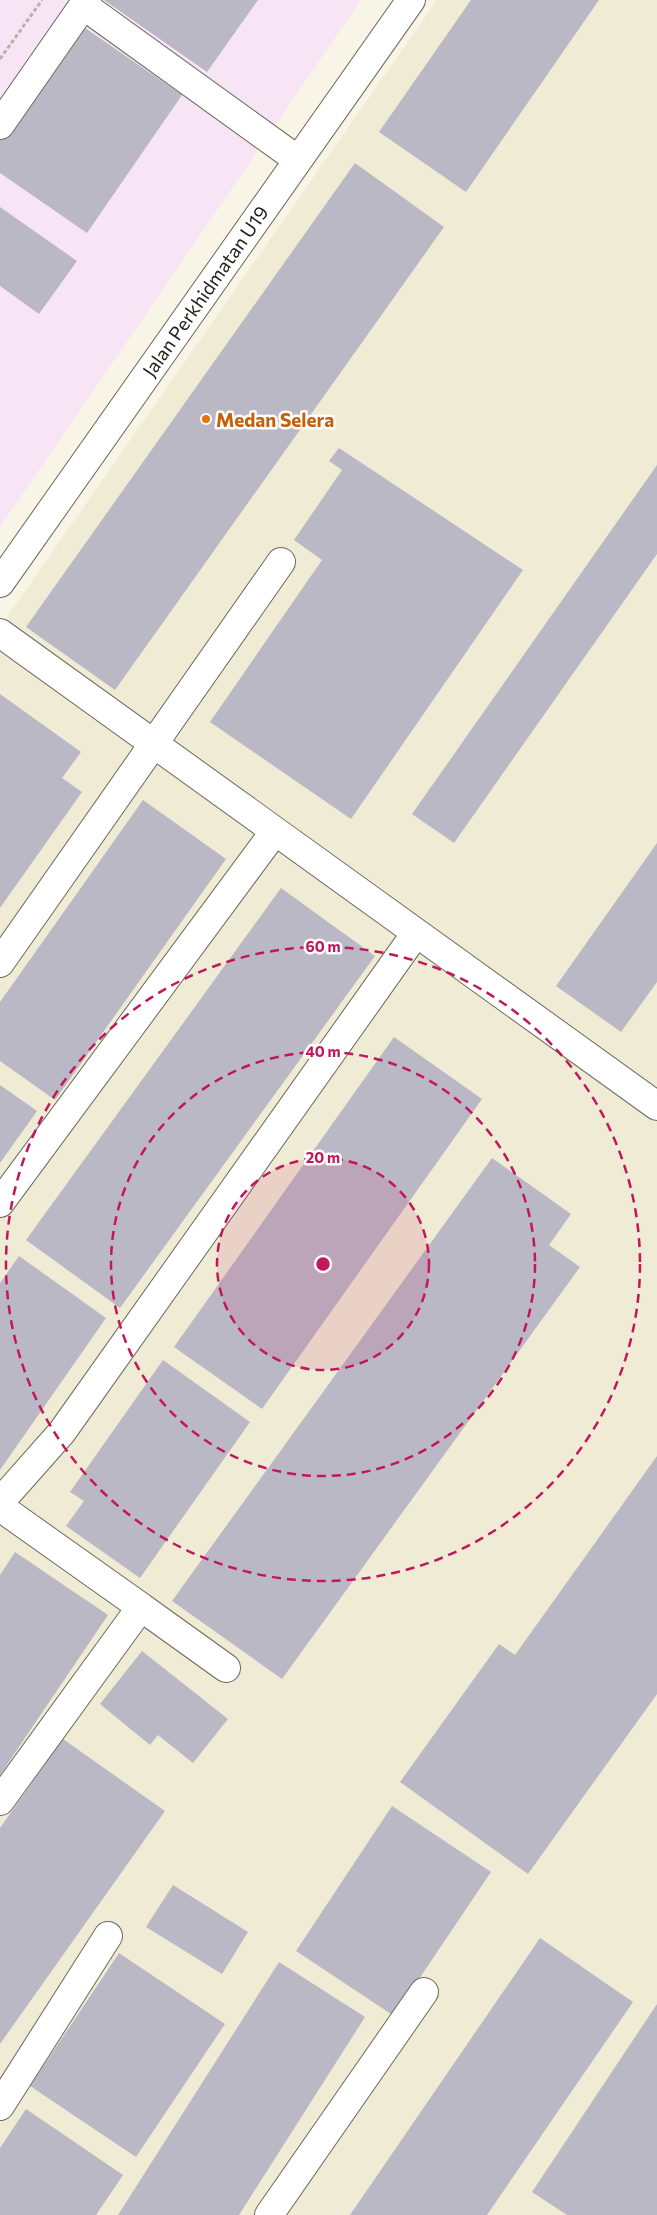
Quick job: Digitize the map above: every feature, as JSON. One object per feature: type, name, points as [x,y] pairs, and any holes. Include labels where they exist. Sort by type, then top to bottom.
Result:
[{"type":"street","name":"Jalan Perkhidmatan U19","points":[[0,582],[411,0]]},
{"type":"street","points":[[0,126],[85,3],[298,160]]},
{"type":"street","points":[[0,963],[281,562]]},
{"type":"street","points":[[0,633],[657,1106]]},
{"type":"street","points":[[0,1203],[275,831]]},
{"type":"street","points":[[0,1502],[62,1432],[416,933]]},
{"type":"street","points":[[0,1507],[226,1668]]},
{"type":"street","points":[[0,1801],[141,1607]]},
{"type":"street","points":[[0,2106],[108,1936]]},
{"type":"street","points":[[269,2215],[424,1992]]},
{"type":"path","points":[[0,59],[42,0]]},
{"type":"shaded area","points":[[0,0],[361,0],[0,527]]},
{"type":"shaded area","points":[[437,0],[657,0],[657,2215],[0,2215],[0,627]]},
{"type":"building","points":[[104,0],[258,0],[207,72]]},
{"type":"building","points":[[471,0],[599,0],[466,192],[379,132]]},
{"type":"building","points":[[78,23],[182,95],[87,233],[0,173],[0,136]]},
{"type":"building","points":[[355,163],[444,227],[115,690],[26,627]]},
{"type":"building","points":[[0,207],[77,261],[39,314],[0,286]]},
{"type":"building","points":[[339,448],[523,570],[351,819],[210,722],[322,560],[294,540],[342,470],[329,461]]},
{"type":"building","points":[[657,465],[657,554],[454,843],[412,814]]},
{"type":"building","points":[[0,694],[81,752],[62,778],[82,792],[0,908]]},
{"type":"building","points":[[143,800],[226,859],[55,1100],[0,1061],[0,1002]]},
{"type":"building","points":[[657,843],[657,982],[621,1032],[556,986]]},
{"type":"building","points":[[281,888],[375,956],[120,1308],[26,1240]]},
{"type":"building","points":[[394,1037],[482,1099],[262,1409],[174,1347]]},
{"type":"building","points":[[0,1085],[37,1111],[0,1163]]},
{"type":"building","points":[[492,1158],[571,1214],[549,1245],[580,1267],[282,1679],[172,1601]]},
{"type":"building","points":[[19,1256],[106,1318],[0,1470],[0,1283]]},
{"type":"building","points":[[163,1360],[250,1422],[140,1578],[66,1526],[84,1501],[70,1492]]},
{"type":"building","points":[[657,1456],[657,1694],[528,1874],[400,1782],[499,1644],[515,1655]]},
{"type":"building","points":[[15,1552],[108,1615],[0,1775],[0,1575]]},
{"type":"building","points":[[142,1651],[228,1719],[193,1763],[158,1735],[150,1745],[100,1704]]},
{"type":"building","points":[[63,1739],[165,1811],[0,2044],[0,1828]]},
{"type":"building","points":[[392,1806],[491,1872],[394,2016],[296,1951]]},
{"type":"building","points":[[173,1885],[248,1932],[222,1974],[146,1927]]},
{"type":"building","points":[[540,1938],[633,2002],[487,2215],[350,2215]]},
{"type":"building","points":[[119,1953],[225,2024],[136,2157],[30,2086]]},
{"type":"building","points":[[279,1962],[365,2017],[239,2215],[118,2215]]},
{"type":"building","points":[[657,2004],[657,2215],[567,2215],[532,2192]]},
{"type":"building","points":[[26,2109],[123,2175],[96,2215],[0,2215],[0,2148]]},
{"type":"place","name":"Medan Selera","points":[[206,419]]}]
